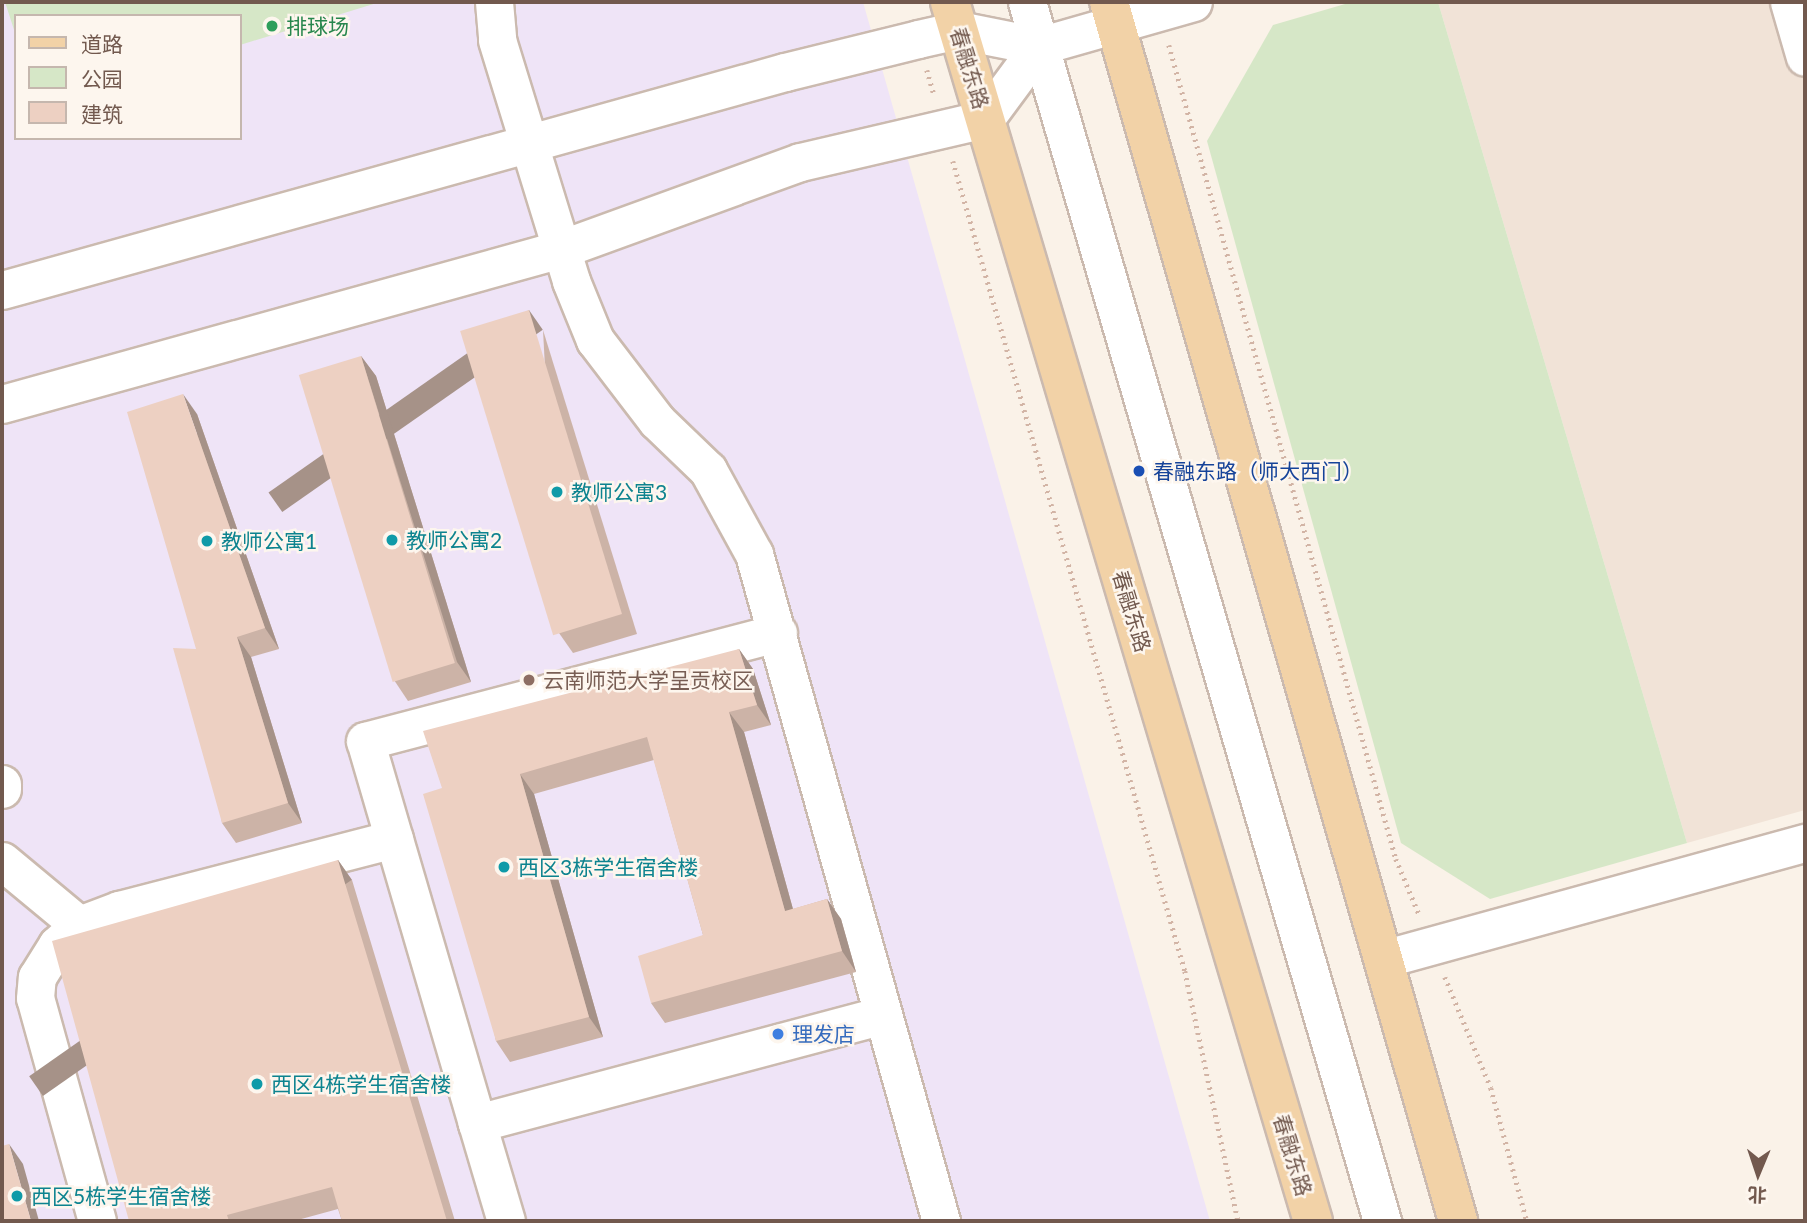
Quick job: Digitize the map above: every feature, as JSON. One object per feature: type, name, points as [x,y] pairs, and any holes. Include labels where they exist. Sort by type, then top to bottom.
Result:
[{"type":"main road","points":[[1112,13],[1458,1221]]},
{"type":"main road","name":"春融东路","points":[[954,16],[1313,1221]]},
{"type":"street","points":[[494,2],[497,40],[561,249],[596,340],[657,421],[708,470],[754,554],[941,1221]]},
{"type":"street","points":[[1027,2],[1382,1221]]},
{"type":"street","points":[[1789,2],[1805,57]]},
{"type":"street","points":[[2,404],[561,249],[800,162],[985,119],[1039,46],[1112,13],[1176,7]]},
{"type":"street","points":[[2,290],[918,39],[954,16],[1039,46]]},
{"type":"street","points":[[506,1221],[365,741],[778,633]]},
{"type":"street","points":[[97,1221],[35,998],[37,977],[57,945],[79,925],[394,839]]},
{"type":"street","points":[[1383,959],[1805,843]]},
{"type":"street","points":[[2,861],[79,925]]},
{"type":"street","points":[[477,1123],[883,1015]]},
{"type":"path","points":[[1176,7],[1396,859],[1491,1088],[1527,1221]]},
{"type":"path","points":[[918,39],[1185,971],[1238,1221]]},
{"type":"shaded area","name":"云南师范大学呈贡校区","points":[[2,2],[863,2],[1210,1221],[2,1221]]},
{"type":"shaded area","points":[[1438,2],[1805,2],[1805,810],[1687,843]]},
{"type":"green space","name":"排球场","points":[[5,2],[380,2],[242,44],[242,14],[14,14],[14,30]]},
{"type":"green space","points":[[1352,2],[1438,2],[1687,843],[1490,899],[1401,843],[1207,141],[1273,25]]},
{"type":"building","name":"教师公寓3","points":[[529,310],[622,614],[553,635],[460,331]]},
{"type":"building","name":"教师公寓2","points":[[361,356],[455,663],[393,682],[299,375]]},
{"type":"building","name":"教师公寓1","points":[[183,394],[265,628],[237,637],[288,803],[222,823],[173,648],[196,649],[127,412]]},
{"type":"building","name":"西区3栋学生宿舍楼","points":[[739,649],[757,705],[729,712],[785,911],[827,899],[842,951],[651,1003],[638,956],[703,935],[647,737],[520,774],[589,1017],[496,1041],[423,794],[442,788],[423,731]]},
{"type":"building","name":"西区4栋学生宿舍楼","points":[[338,860],[447,1221],[342,1221],[332,1187],[227,1215],[229,1221],[129,1221],[52,941]]},
{"type":"building","name":"西区5栋学生宿舍楼","points":[[9,1144],[31,1221],[2,1221],[2,1146]]},
{"type":"place","name":"排球场","points":[[272,26]]},
{"type":"place","name":"春融东路（师大西门）","points":[[1139,471]]},
{"type":"place","name":"教师公寓3","points":[[557,492]]},
{"type":"place","name":"教师公寓2","points":[[392,540]]},
{"type":"place","name":"教师公寓1","points":[[207,541]]},
{"type":"place","name":"云南师范大学呈贡校区","points":[[529,680]]},
{"type":"place","name":"西区3栋学生宿舍楼","points":[[504,867]]},
{"type":"place","name":"理发店","points":[[778,1034]]},
{"type":"place","name":"西区4栋学生宿舍楼","points":[[257,1084]]},
{"type":"place","name":"西区5栋学生宿舍楼","points":[[17,1196]]}]
